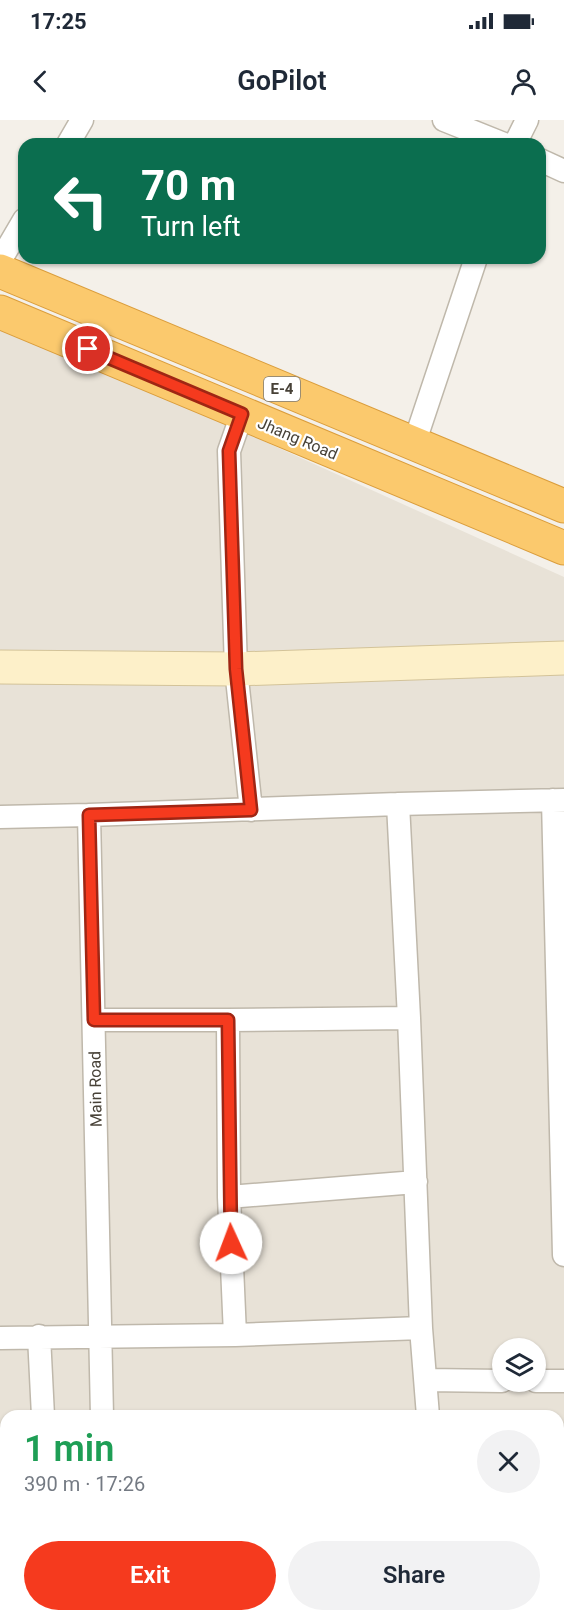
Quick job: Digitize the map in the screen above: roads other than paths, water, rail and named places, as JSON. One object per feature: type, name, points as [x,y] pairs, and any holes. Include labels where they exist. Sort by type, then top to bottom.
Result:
[{"type":"highway","name":"E-4","points":[[0,272],[564,506]]},
{"type":"highway","name":"Jhang Road","points":[[0,312],[564,548]]},
{"type":"street","points":[[72,138],[82,120]]},
{"type":"street","points":[[444,120],[489,138]]},
{"type":"street","points":[[518,138],[527,120]]},
{"type":"street","points":[[546,163],[564,171]]},
{"type":"street","points":[[0,261],[18,230]]},
{"type":"street","points":[[414,444],[474,264]]},
{"type":"street","points":[[242,414],[229,451],[236,669],[251,810]]},
{"type":"street","points":[[0,667],[236,669],[564,658]]},
{"type":"street","points":[[0,817],[559,800],[564,1255]]},
{"type":"street","points":[[398,804],[421,1328],[428,1410]]},
{"type":"street","name":"Main Road","points":[[89,815],[102,1410]]},
{"type":"street","points":[[94,1020],[409,1018]]},
{"type":"street","points":[[228,1020],[229,1197],[235,1335]]},
{"type":"street","points":[[229,1197],[416,1182]]},
{"type":"street","points":[[0,1338],[235,1335],[421,1328]]},
{"type":"street","points":[[39,1336],[42,1410]]},
{"type":"street","points":[[426,1380],[492,1381]]},
{"type":"street","points":[[546,1381],[564,1381]]}]
